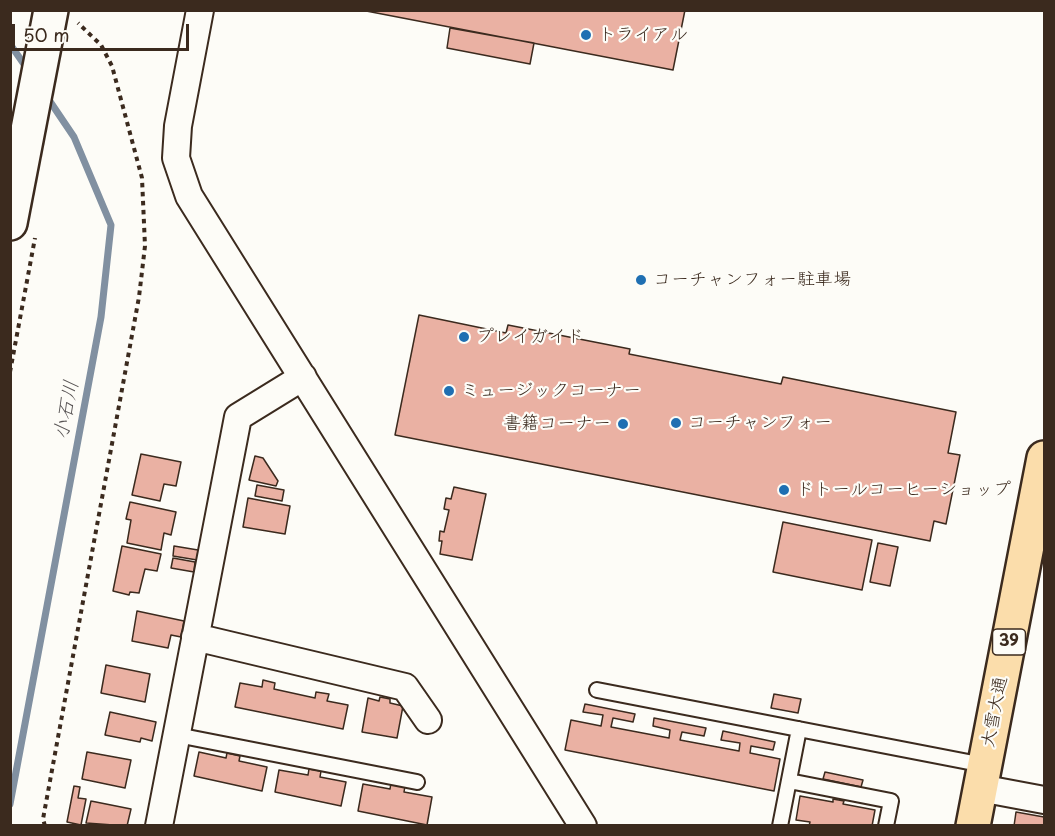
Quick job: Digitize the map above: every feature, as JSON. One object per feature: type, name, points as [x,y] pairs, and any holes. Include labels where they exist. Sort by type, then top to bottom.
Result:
[{"type":"highway","name":"大雪大通","points":[[973,825],[1044,458]]},
{"type":"street","points":[[200,10],[178,126],[176,158],[189,196],[583,825]]},
{"type":"street","points":[[24,226],[19,178],[60,15]]},
{"type":"street","points":[[159,825],[238,417],[303,377]]},
{"type":"street","points":[[195,637],[405,687],[428,720]]},
{"type":"street","points":[[982,776],[1044,800]]},
{"type":"lane","points":[[597,690],[799,729],[982,776]]},
{"type":"lane","points":[[780,825],[799,729]]},
{"type":"lane","points":[[177,735],[417,782]]},
{"type":"lane","points":[[789,781],[891,801],[886,825]]},
{"type":"path","points":[[45,825],[43,819],[139,297],[145,246],[142,178],[112,66],[101,45],[60,15]]},
{"type":"path","points":[[10,372],[24,226]]},
{"type":"building","name":"トライアル","points":[[361,10],[685,10],[673,70]]},
{"type":"building","points":[[450,28],[534,43],[530,64],[447,48]]},
{"type":"building","name":"コーチャンフォー","points":[[419,315],[506,333],[508,325],[630,349],[629,354],[781,384],[783,377],[956,412],[948,453],[960,455],[946,524],[934,521],[930,541],[395,435]]},
{"type":"building","points":[[141,454],[181,462],[176,486],[164,484],[160,501],[132,495]]},
{"type":"building","points":[[255,456],[263,458],[278,481],[276,486],[249,480]]},
{"type":"building","points":[[257,485],[284,490],[282,501],[255,496]]},
{"type":"building","points":[[454,487],[486,494],[472,560],[440,554],[442,541],[439,541],[440,531],[444,532],[449,510],[444,509],[446,498],[451,499]]},
{"type":"building","points":[[248,498],[290,506],[285,534],[243,527]]},
{"type":"building","points":[[130,502],[176,512],[171,535],[164,533],[161,550],[127,543],[131,520],[126,519]]},
{"type":"building","points":[[783,522],[872,540],[862,590],[773,572]]},
{"type":"building","points":[[878,543],[898,547],[890,586],[870,582]]},
{"type":"building","points":[[122,546],[161,554],[157,571],[145,569],[139,593],[130,592],[129,595],[113,591]]},
{"type":"building","points":[[174,546],[198,550],[197,560],[173,556]]},
{"type":"building","points":[[173,558],[195,562],[194,572],[171,568]]},
{"type":"building","points":[[137,611],[184,621],[181,637],[171,635],[168,648],[132,641]]},
{"type":"building","points":[[106,665],[150,674],[145,702],[101,693]]},
{"type":"building","points":[[263,680],[275,683],[274,689],[315,698],[316,692],[329,694],[327,701],[348,705],[343,729],[235,707],[240,683],[262,687]]},
{"type":"building","points":[[774,694],[801,699],[798,713],[771,708]]},
{"type":"building","points":[[380,697],[390,699],[390,703],[403,706],[397,738],[362,732],[368,698],[379,701]]},
{"type":"building","points":[[585,704],[635,714],[633,722],[613,718],[611,727],[669,738],[670,730],[653,726],[654,718],[706,728],[704,736],[682,732],[680,740],[739,751],[740,743],[721,740],[723,731],[775,742],[773,750],[751,746],[750,753],[780,759],[774,791],[565,750],[571,720],[601,726],[603,715],[583,712]]},
{"type":"building","points":[[110,712],[156,722],[152,741],[141,738],[140,742],[105,735]]},
{"type":"building","points":[[87,752],[131,760],[125,788],[82,779]]},
{"type":"building","points":[[199,752],[226,758],[227,753],[240,756],[239,761],[267,767],[262,791],[194,776]]},
{"type":"building","points":[[309,769],[321,771],[320,777],[346,782],[341,806],[275,792],[279,770],[308,775]]},
{"type":"building","points":[[825,772],[863,780],[861,787],[823,779]]},
{"type":"building","points":[[391,783],[405,786],[404,792],[432,797],[427,825],[358,811],[363,784],[390,789]]},
{"type":"building","points":[[74,786],[80,787],[78,798],[86,799],[81,825],[67,822]]},
{"type":"building","points":[[800,796],[833,802],[833,799],[844,801],[843,804],[875,810],[872,826],[809,826],[810,822],[796,820]]},
{"type":"building","points":[[91,801],[131,809],[127,826],[86,823]]},
{"type":"building","points":[[1016,812],[1044,817],[1044,826],[1014,826]]},
{"type":"waterway","name":"小石川","points":[[10,44],[28,70]]},
{"type":"waterway","name":"小石川","points":[[10,804],[101,317],[111,225],[74,137],[45,94]]},
{"type":"place","name":"トライアル","points":[[586,35]]},
{"type":"place","name":"コーチャンフォー駐車場","points":[[641,280]]},
{"type":"place","name":"プレイガイド","points":[[464,337]]},
{"type":"place","name":"ミュージックコーナー","points":[[449,391]]},
{"type":"place","name":"コーチャンフォー","points":[[676,423]]},
{"type":"place","name":"書籍コーナー","points":[[623,424]]},
{"type":"place","name":"ドトールコーヒーショップ","points":[[784,490]]}]
